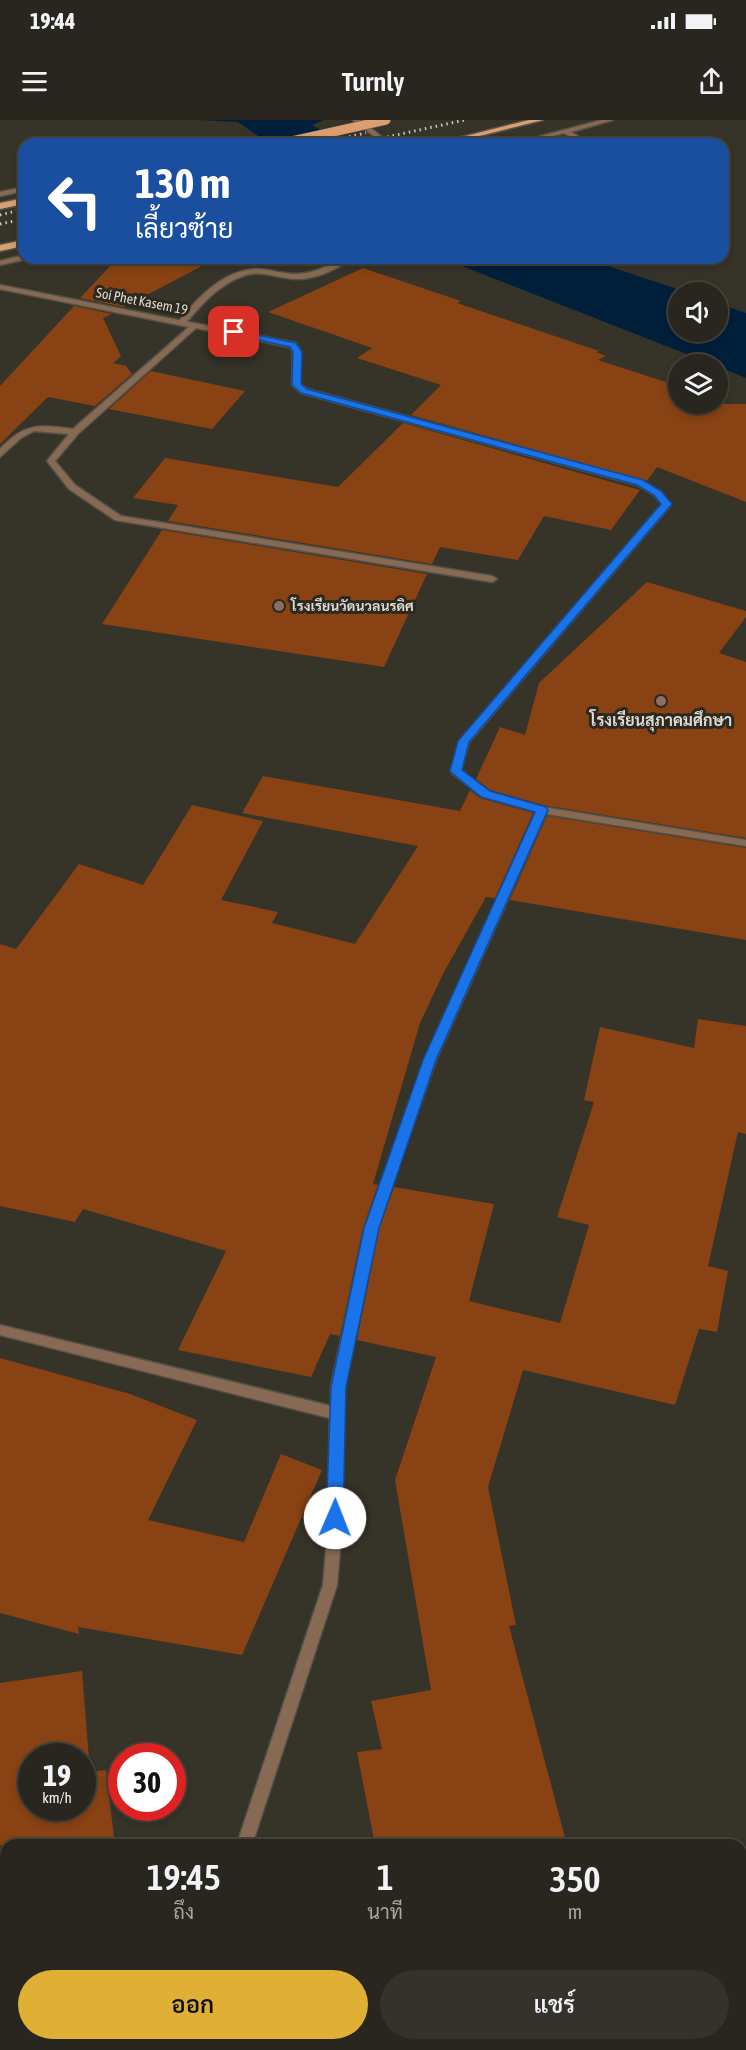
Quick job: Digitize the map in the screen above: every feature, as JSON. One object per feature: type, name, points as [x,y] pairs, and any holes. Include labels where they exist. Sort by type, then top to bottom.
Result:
[{"type":"main road","points":[[306,138],[386,120]]},
{"type":"main road","points":[[463,138],[539,120]]},
{"type":"main road","points":[[0,248],[18,244]]},
{"type":"street","points":[[356,120],[380,138]]},
{"type":"street","points":[[538,138],[610,120]]},
{"type":"street","points":[[565,131],[577,138]]},
{"type":"street","points":[[0,194],[18,190]]},
{"type":"street","points":[[0,263],[18,258]]},
{"type":"street","points":[[182,322],[213,289],[233,277],[263,270],[296,277],[309,276],[335,264]]},
{"type":"street","name":"Soi Phet Kasem 19","points":[[0,287],[293,345],[297,352],[296,385],[304,391],[640,483],[657,493],[667,504],[464,741],[456,771],[485,794],[542,810]]},
{"type":"street","points":[[195,325],[75,432],[51,461],[72,487],[118,518],[492,579]]},
{"type":"street","points":[[0,454],[16,436],[30,428],[75,432]]},
{"type":"street","points":[[246,1839],[330,1585],[334,1538],[338,1387],[371,1228],[430,1060],[542,810],[746,843]]},
{"type":"street","points":[[0,1330],[313,1409],[337,1413]]},
{"type":"water","points":[[199,120],[324,120],[312,125],[335,138],[261,138],[238,122]]},
{"type":"water","points":[[457,264],[602,264],[668,286],[668,342],[728,342],[728,307],[746,313],[746,378],[728,371],[728,354],[687,354]]},
{"type":"building","points":[[112,264],[206,264],[124,307],[80,298]]},
{"type":"building","points":[[363,268],[461,301],[457,303],[599,351],[596,352],[606,356],[598,360],[668,383],[668,414],[728,414],[728,404],[746,404],[746,502],[657,467],[647,481],[411,415],[441,385],[357,358],[372,348],[268,312]]},
{"type":"building","points":[[74,306],[112,314],[103,318],[121,356],[113,363],[126,366],[132,374],[95,406],[48,397],[0,444],[0,386]]},
{"type":"building","points":[[151,371],[245,391],[212,429],[109,409]]},
{"type":"building","points":[[403,423],[640,490],[611,530],[544,516],[518,560],[440,547],[432,564],[168,521],[178,505],[133,498],[165,458],[338,487]]},
{"type":"building","points":[[162,530],[427,574],[384,667],[102,624]]},
{"type":"building","points":[[647,582],[746,611],[746,617],[719,653],[746,662],[746,838],[543,805],[490,790],[476,779],[500,727],[525,735],[539,683]]},
{"type":"building","points":[[263,776],[460,811],[470,790],[480,798],[533,813],[495,898],[486,897],[444,972],[420,1023],[373,1184],[378,1185],[363,1228],[340,1336],[330,1334],[311,1377],[178,1350],[226,1251],[83,1209],[75,1222],[0,1206],[0,944],[16,949],[79,864],[143,885],[192,805],[263,821],[221,900],[278,912],[272,923],[355,944],[418,846],[242,813]]},
{"type":"building","points":[[547,816],[746,848],[746,940],[510,900]]},
{"type":"building","points":[[698,1019],[746,1026],[746,1134],[738,1132],[708,1266],[728,1271],[717,1332],[699,1329],[675,1405],[523,1370],[488,1487],[516,1625],[509,1626],[565,1839],[374,1839],[357,1752],[382,1749],[371,1701],[431,1690],[395,1480],[436,1357],[357,1340],[379,1229],[394,1187],[494,1204],[469,1301],[560,1323],[589,1225],[557,1217],[594,1102],[584,1100],[600,1027],[694,1048]]},
{"type":"building","points":[[0,1358],[130,1394],[197,1420],[148,1520],[244,1542],[281,1454],[322,1470],[242,1655],[78,1627],[79,1634],[0,1613]]},
{"type":"building","points":[[82,1671],[88,1743],[18,1743],[18,1821],[96,1821],[96,1771],[106,1770],[108,1821],[112,1821],[114,1839],[0,1839],[0,1683]]},
{"type":"railway","points":[[382,138],[465,120]]},
{"type":"railway","points":[[344,138],[366,133]]},
{"type":"railway","points":[[0,215],[18,210]]},
{"type":"railway","points":[[0,224],[18,220]]},
{"type":"place","name":"โรงเรียนวัดนวลนรดิศ","points":[[279,606]]},
{"type":"place","name":"โรงเรียนสุภาคมศึกษา","points":[[661,701]]},
{"type":"route","points":[[234,332],[293,345],[297,352],[296,385],[304,391],[640,483],[657,493],[667,504],[464,741],[456,771],[485,794],[542,810],[430,1060],[371,1228],[338,1387],[335,1518]]}]
